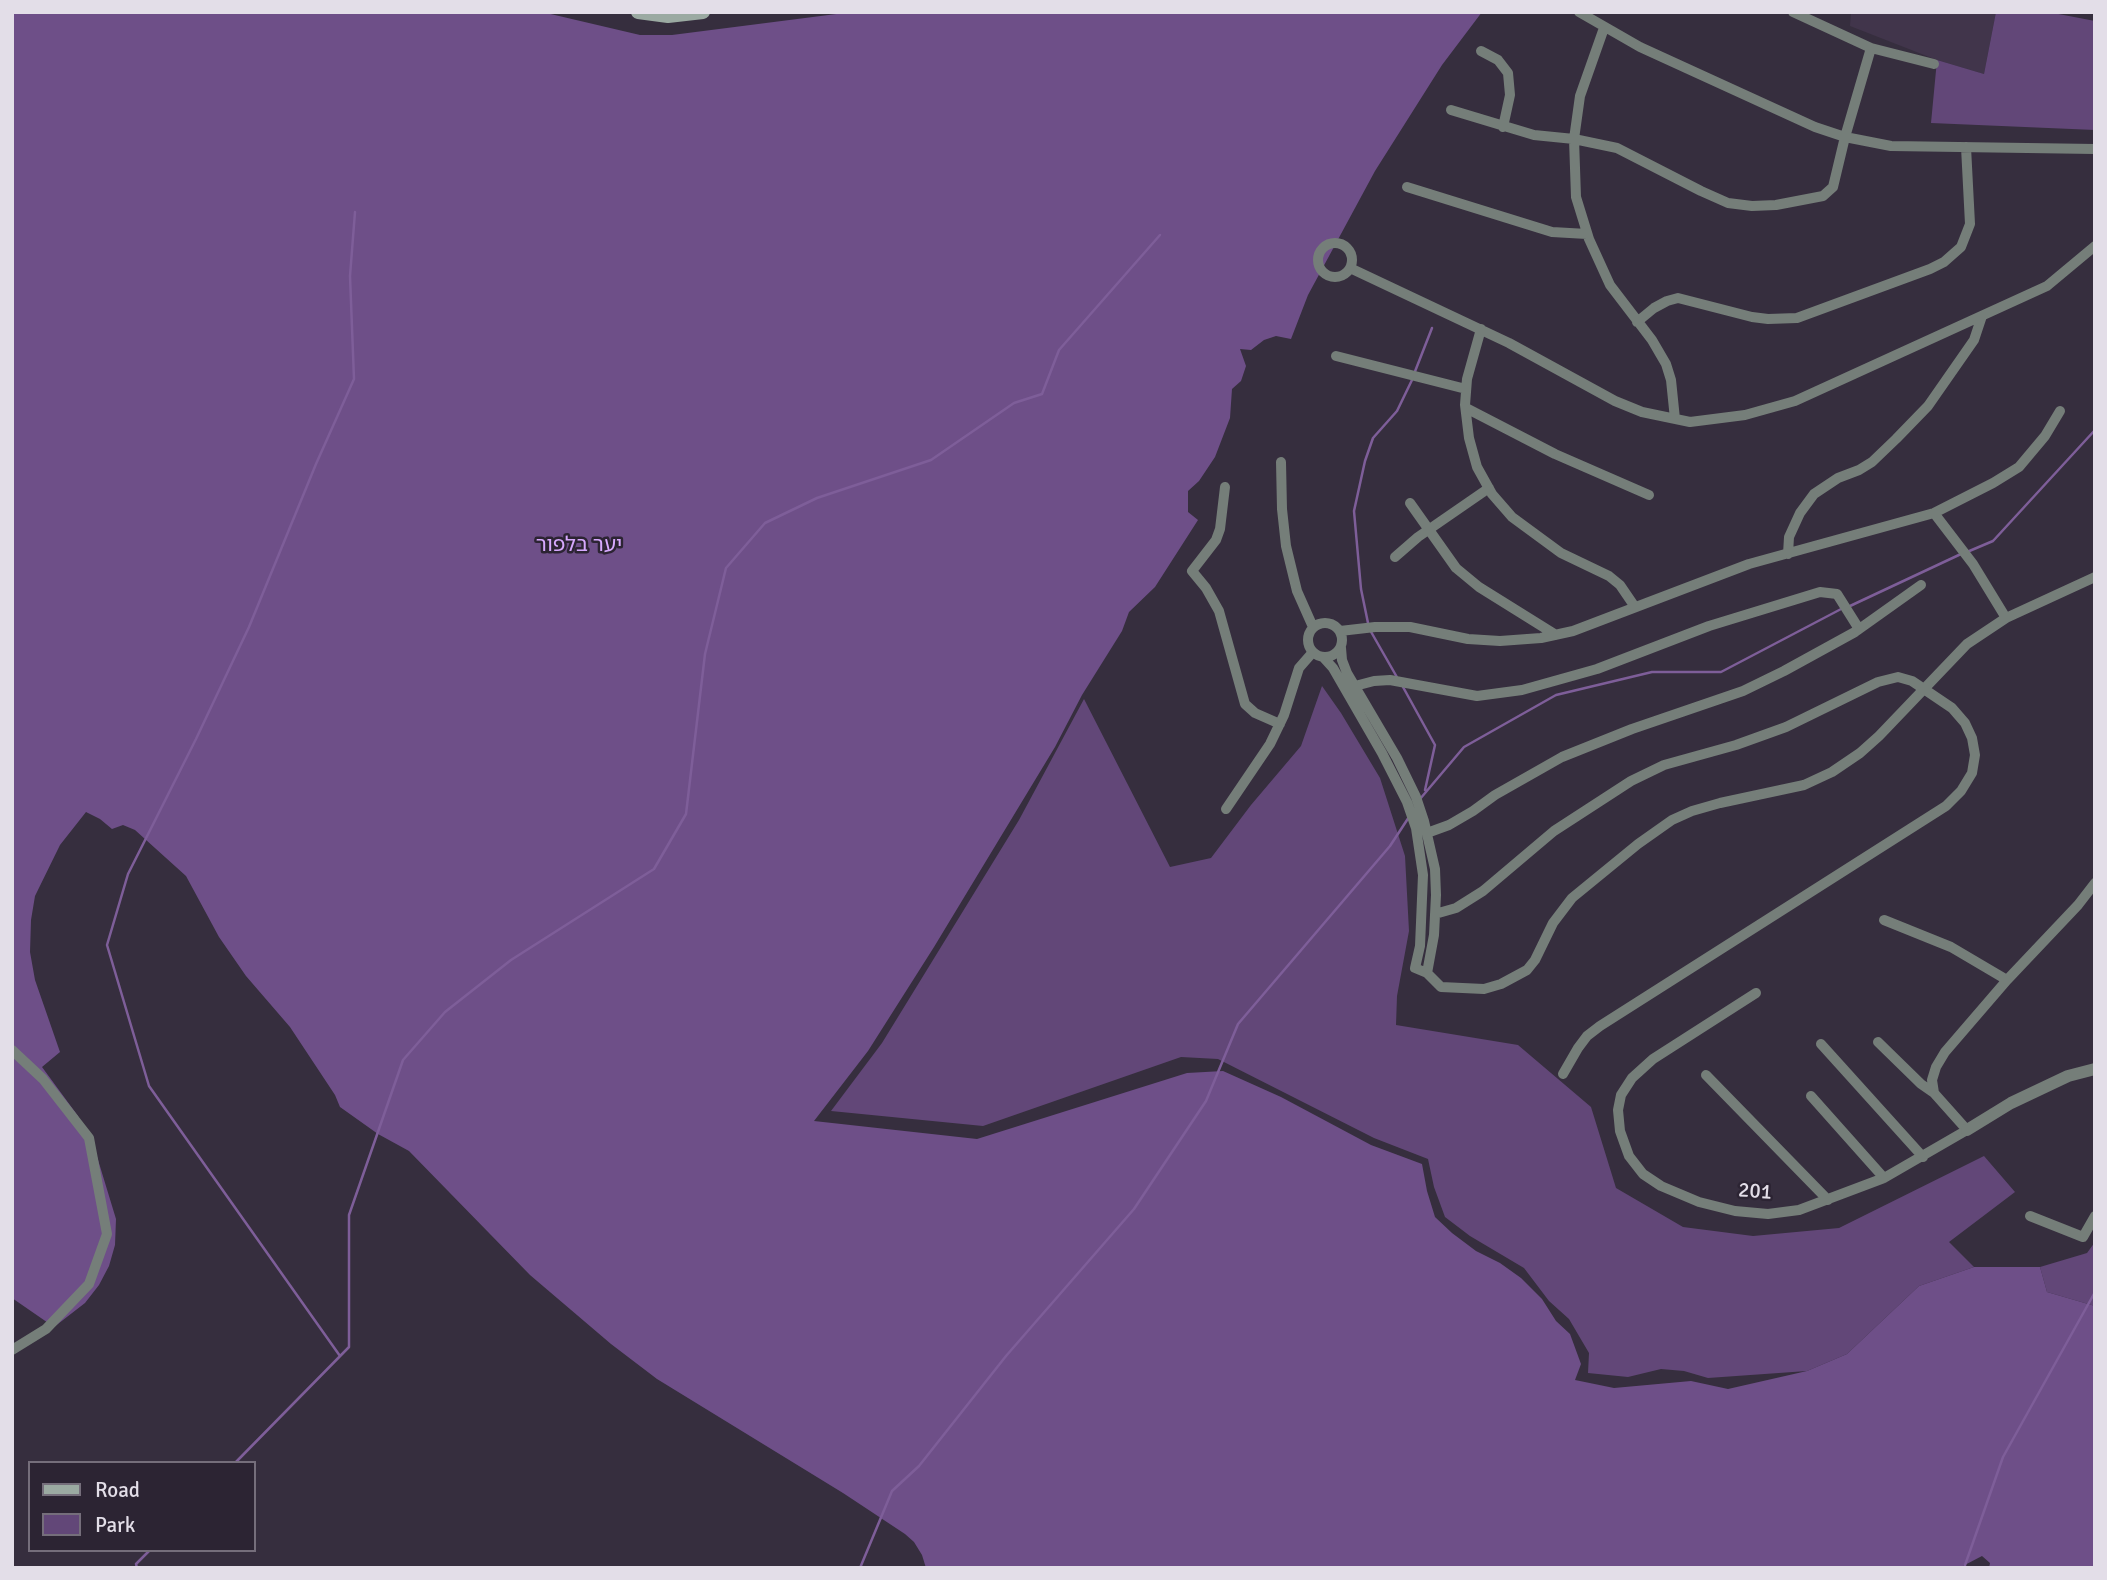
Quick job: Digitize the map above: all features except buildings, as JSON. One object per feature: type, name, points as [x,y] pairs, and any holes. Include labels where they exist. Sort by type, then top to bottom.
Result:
[{"type":"main road","points":[[638,12],[668,16],[703,12]]},
{"type":"street","points":[[1579,12],[1640,47],[1815,127],[1845,137],[1891,146],[2095,149]]},
{"type":"street","points":[[1793,12],[1871,48],[1934,64]]},
{"type":"street","points":[[1604,28],[1580,96],[1574,139],[1576,197],[1587,234],[1610,285],[1652,340],[1666,364],[1671,380],[1675,419]]},
{"type":"street","points":[[1451,110],[1534,135],[1574,139],[1617,148],[1728,202],[1776,205],[1823,196],[1833,187],[1871,48]]},
{"type":"street","points":[[1481,51],[1498,60],[1508,73],[1510,95],[1503,127]]},
{"type":"street","points":[[1637,322],[1667,300],[1678,298],[1752,317],[1797,318],[1937,266],[1961,247],[1970,224],[1966,147]]},
{"type":"street","points":[[1407,187],[1552,232],[1587,234]]},
{"type":"street","points":[[1350,268],[1545,361],[1615,401],[1642,412],[1690,422],[1745,415],[1795,401],[2056,280],[2095,246]]},
{"type":"street","points":[[1788,554],[1789,537],[1794,525],[1814,494],[1838,478],[1872,462],[1928,406],[1967,349],[1980,327],[1982,316]]},
{"type":"street","points":[[1481,329],[1471,358],[1466,389],[1469,439],[1477,467],[1489,488],[1521,526],[1561,553],[1609,576],[1620,585],[1635,607]]},
{"type":"street","points":[[1336,356],[1466,389]]},
{"type":"street","points":[[1466,408],[1555,454],[1649,495]]},
{"type":"street","points":[[1340,631],[1410,627],[1468,639],[1500,641],[1556,635],[1601,621],[1749,564],[1934,513],[2019,467],[2045,436],[2060,411]]},
{"type":"street","points":[[1281,462],[1286,547],[1297,591],[1313,627]]},
{"type":"street","points":[[1225,487],[1220,529],[1216,540],[1192,571],[1219,611],[1245,704],[1255,713],[1280,724]]},
{"type":"street","points":[[1395,557],[1428,530],[1489,488]]},
{"type":"street","points":[[1410,503],[1456,568],[1479,587],[1556,635]]},
{"type":"street","points":[[1934,513],[1973,564],[2006,618]]},
{"type":"street","points":[[1422,827],[1420,946],[1415,968],[1427,974],[1441,987],[1466,990],[1484,989],[1515,978],[1535,960],[1553,923],[1572,898],[1672,820],[1692,811],[1804,785],[1832,772],[1869,745],[1967,644],[2006,618],[2095,577]]},
{"type":"street","points":[[1422,827],[1449,825],[1495,794],[1562,757],[1632,729],[1743,691],[1859,629],[1921,585]]},
{"type":"street","points":[[1354,686],[1390,680],[1477,696],[1522,690],[1626,659],[1709,626],[1819,592],[1837,594],[1859,629]]},
{"type":"street","points":[[1403,782],[1333,668],[1318,654],[1308,636],[1313,627],[1329,623],[1340,631],[1343,640],[1342,660],[1403,782],[1422,827],[1435,869],[1434,935],[1427,974]]},
{"type":"street","points":[[1226,809],[1270,744],[1300,668],[1318,654],[1334,655],[1341,648]]},
{"type":"street","points":[[1435,914],[1456,908],[1483,891],[1554,831],[1631,781],[1664,765],[1736,745],[1786,727],[1878,682],[1898,677],[1912,681],[1952,708],[1965,723],[1972,738],[1975,755],[1972,773],[1961,791],[1946,806],[1600,1026],[1583,1042],[1563,1074]]},
{"type":"street","points":[[1934,1093],[1932,1080],[1945,1052],[2095,883]]},
{"type":"street","points":[[1884,920],[1951,947],[2007,980]]},
{"type":"street","name":"201","points":[[1756,993],[1653,1059],[1632,1078],[1621,1095],[1618,1110],[1620,1131],[1629,1156],[1643,1174],[1661,1186],[1699,1202],[1735,1211],[1768,1214],[1800,1210],[1884,1178],[2011,1103],[2094,1067]]},
{"type":"street","points":[[1878,1042],[1934,1093],[1967,1130]]},
{"type":"street","points":[[1821,1044],[1923,1157]]},
{"type":"street","points":[[12,1050],[43,1079],[89,1138],[107,1234],[89,1284],[46,1329],[12,1350]]},
{"type":"street","points":[[1706,1075],[1828,1200]]},
{"type":"street","points":[[1811,1096],[1884,1178]]},
{"type":"street","points":[[2030,1216],[2083,1237],[2095,1216]]},
{"type":"shaded area","points":[[1851,12],[1996,12],[1984,74],[1937,60],[1850,26]]},
{"type":"green space","name":"יער בלפור","points":[[12,12],[542,12],[640,35],[672,35],[852,12],[1482,12],[1442,65],[1375,171],[1308,295],[1291,339],[1276,336],[1264,340],[1251,350],[1240,349],[1246,366],[1241,381],[1232,389],[1230,418],[1215,457],[1199,481],[1188,491],[1188,512],[1198,520],[1155,587],[1129,612],[1122,631],[1082,695],[1055,747],[934,947],[868,1051],[814,1121],[977,1139],[1187,1073],[1223,1071],[1281,1097],[1371,1145],[1422,1164],[1435,1217],[1476,1251],[1521,1278],[1542,1299],[1556,1321],[1570,1334],[1581,1364],[1575,1380],[1614,1388],[1691,1381],[1728,1389],[1807,1371],[1847,1354],[1919,1286],[1974,1267],[2040,1267],[2047,1292],[2095,1306],[2095,1568],[1989,1568],[1990,1563],[1982,1556],[1959,1568],[926,1568],[914,1542],[905,1534],[657,1379],[611,1344],[530,1275],[409,1151],[378,1134],[340,1107],[335,1095],[290,1027],[246,976],[219,937],[186,876],[135,830],[123,825],[112,829],[86,812],[60,845],[35,896],[30,952],[35,980],[60,1052],[42,1067],[78,1116],[95,1150],[116,1219],[115,1245],[109,1266],[99,1285],[85,1303],[54,1327],[12,1298]]},
{"type":"green space","points":[[1996,12],[2048,12],[2095,21],[2095,130],[1931,123],[1937,60],[1984,74]]},
{"type":"green space","points":[[1322,686],[1380,778],[1405,856],[1409,931],[1397,996],[1396,1025],[1518,1045],[1591,1107],[1616,1188],[1683,1227],[1753,1236],[1839,1228],[1984,1156],[2015,1192],[1949,1242],[1974,1267],[1919,1286],[1847,1354],[1807,1371],[1708,1378],[1684,1371],[1661,1369],[1628,1377],[1588,1373],[1589,1353],[1569,1319],[1549,1301],[1524,1268],[1470,1236],[1445,1217],[1434,1187],[1428,1159],[1374,1138],[1218,1059],[1181,1057],[983,1126],[831,1111],[882,1043],[1019,820],[1084,699],[1170,867],[1211,858],[1301,746]]},
{"type":"green space","points":[[2095,1242],[2095,1306],[2047,1292],[2040,1267],[2087,1253]]},
{"type":"waterway","points":[[340,1356],[149,1086],[107,945],[128,874],[249,627],[354,379],[350,276],[355,212]]},
{"type":"waterway","points":[[237,1461],[349,1347],[349,1215],[403,1060],[445,1012],[511,960],[654,869],[686,814],[705,654],[726,568],[765,523],[817,498],[931,460],[1014,403],[1042,394],[1059,350],[1160,235]]},
{"type":"waterway","points":[[1414,374],[1432,328]]},
{"type":"waterway","points":[[1368,623],[1361,589],[1354,511],[1373,438],[1397,411],[1412,380]]},
{"type":"waterway","points":[[1967,552],[1993,541],[2095,430]]},
{"type":"waterway","points":[[1850,606],[1961,554]]},
{"type":"waterway","points":[[1420,799],[1464,747],[1556,695],[1652,672],[1721,672],[1843,608]]},
{"type":"waterway","points":[[1370,630],[1398,679]]},
{"type":"waterway","points":[[1403,687],[1435,745],[1425,790]]},
{"type":"waterway","points":[[860,1568],[892,1491],[919,1466],[1006,1356],[1134,1209],[1206,1101],[1238,1024],[1390,846],[1409,817]]},
{"type":"waterway","points":[[1964,1568],[2003,1457],[2095,1292]]},
{"type":"waterway","points":[[137,1568],[136,1564],[148,1552]]}]
